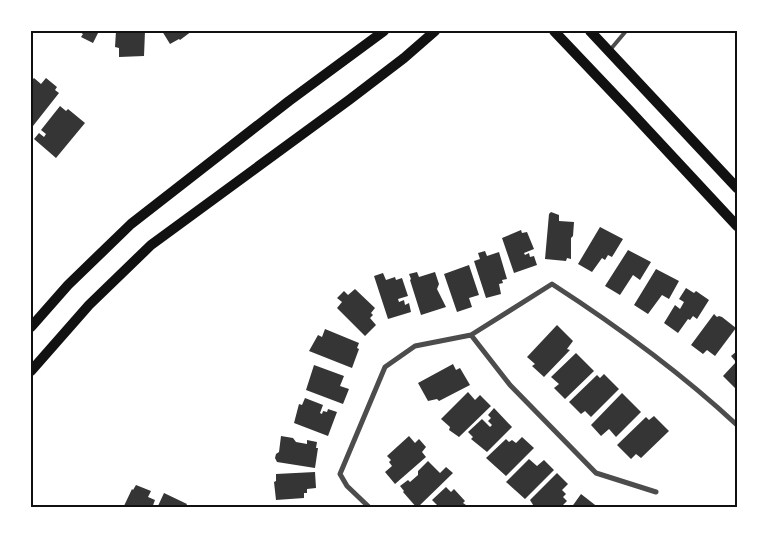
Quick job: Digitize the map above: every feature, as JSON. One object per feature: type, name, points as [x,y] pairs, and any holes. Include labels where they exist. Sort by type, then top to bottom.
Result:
[{"type":"main road","points":[[31,327],[68,285],[131,224],[289,101],[384,31]]},
{"type":"main road","points":[[31,371],[89,305],[152,245],[396,64],[435,31]]},
{"type":"main road","points":[[554,31],[737,226]]},
{"type":"main road","points":[[590,31],[737,188]]},
{"type":"street","points":[[370,508],[347,486],[340,474],[386,367],[415,346],[471,335],[552,284],[632,338],[702,393],[737,425]]},
{"type":"street","points":[[471,335],[510,385],[596,473],[656,492]]},
{"type":"lane","points":[[609,52],[626,31]]},
{"type":"building","points":[[78,31],[99,31],[93,43],[81,37],[83,34]]},
{"type":"building","points":[[116,31],[145,31],[144,56],[119,57],[119,48],[115,47]]},
{"type":"building","points":[[162,31],[192,31],[180,40],[170,44]]},
{"type":"building","points":[[34,78],[41,84],[46,78],[57,87],[55,90],[59,93],[33,126],[31,125],[31,81]]},
{"type":"building","points":[[60,106],[66,111],[68,109],[85,123],[56,158],[34,139],[39,133],[44,137],[46,134],[41,130]]},
{"type":"building","points":[[551,212],[559,215],[559,221],[574,222],[573,236],[571,238],[571,259],[567,258],[566,261],[545,259],[549,214]]},
{"type":"building","points":[[600,227],[623,239],[612,257],[608,255],[605,260],[602,258],[592,272],[578,264]]},
{"type":"building","points":[[521,230],[522,233],[527,232],[534,249],[524,253],[525,255],[529,253],[530,257],[534,256],[537,265],[514,273],[502,238]]},
{"type":"building","points":[[628,250],[651,262],[640,280],[633,275],[620,295],[605,286]]},
{"type":"building","points":[[485,251],[487,256],[499,252],[507,279],[502,280],[503,283],[499,284],[501,294],[486,298],[474,261],[480,259],[478,253]]},
{"type":"building","points":[[469,265],[479,295],[469,298],[472,307],[457,312],[444,274]]},
{"type":"building","points":[[656,269],[679,281],[669,299],[662,295],[648,314],[634,305]]},
{"type":"building","points":[[417,272],[419,277],[435,272],[439,284],[437,289],[446,307],[421,315],[409,274]]},
{"type":"building","points":[[383,273],[386,280],[395,277],[396,280],[402,278],[408,296],[398,299],[399,302],[404,300],[405,305],[409,303],[411,312],[388,319],[374,276]]},
{"type":"building","points":[[686,288],[694,293],[696,291],[709,300],[697,319],[693,316],[690,320],[688,319],[678,333],[664,323],[675,305],[680,309],[684,302],[679,299]]},
{"type":"building","points":[[355,289],[375,308],[370,318],[376,325],[365,336],[337,308],[342,302],[337,298],[344,291],[348,295]]},
{"type":"building","points":[[714,314],[717,317],[722,317],[736,328],[715,356],[707,350],[703,354],[691,345]]},
{"type":"building","points":[[557,325],[573,341],[567,349],[570,350],[544,377],[532,366],[535,364],[527,357]]},
{"type":"building","points":[[325,329],[359,343],[357,348],[359,349],[352,368],[309,351],[318,335],[322,337]]},
{"type":"building","points":[[737,351],[737,386],[735,388],[723,376],[736,362],[731,356]]},
{"type":"building","points":[[576,353],[594,371],[565,399],[554,388],[559,384],[551,377]]},
{"type":"building","points":[[453,364],[456,370],[460,368],[470,385],[439,401],[437,399],[428,401],[418,383]]},
{"type":"building","points":[[314,365],[344,376],[340,386],[349,389],[343,404],[306,390]]},
{"type":"building","points":[[604,374],[619,389],[591,417],[585,411],[581,414],[569,402],[597,375],[600,378]]},
{"type":"building","points":[[468,392],[475,400],[480,395],[491,406],[459,437],[449,430],[450,427],[441,419]]},
{"type":"building","points":[[622,393],[641,412],[616,437],[609,429],[601,436],[591,425]]},
{"type":"building","points":[[305,398],[323,405],[320,413],[322,414],[323,411],[327,412],[328,409],[337,412],[328,436],[294,423],[299,404],[302,405]]},
{"type":"building","points":[[494,408],[512,427],[487,452],[471,439],[473,437],[468,432],[482,419],[490,427],[492,425],[488,421],[491,418],[488,415]]},
{"type":"building","points":[[654,416],[669,431],[641,458],[636,454],[631,459],[617,445],[646,417],[649,420]]},
{"type":"building","points":[[281,436],[293,438],[296,442],[307,444],[307,440],[317,442],[315,468],[277,462],[275,458],[279,452]]},
{"type":"building","points":[[409,436],[415,443],[419,439],[426,447],[422,452],[426,457],[395,484],[385,472],[392,466],[389,462],[391,460],[387,456]]},
{"type":"building","points":[[522,437],[534,448],[506,476],[486,458],[506,439],[509,442],[512,440],[516,443]]},
{"type":"building","points":[[529,459],[537,466],[544,460],[554,470],[525,499],[506,482]]},
{"type":"building","points":[[428,461],[440,473],[446,467],[453,473],[417,508],[400,486],[408,480],[410,482],[418,475],[418,471]]},
{"type":"building","points":[[315,472],[316,488],[307,489],[307,493],[304,493],[304,498],[276,500],[274,482],[276,481],[276,474]]},
{"type":"building","points":[[557,473],[568,484],[562,490],[566,494],[563,497],[567,501],[560,508],[535,508],[530,500]]},
{"type":"building","points":[[136,485],[151,491],[148,497],[155,500],[152,508],[123,508],[132,489]]},
{"type":"building","points":[[446,487],[451,492],[454,489],[465,501],[463,503],[466,505],[462,508],[440,508],[432,500]]},
{"type":"building","points":[[164,493],[187,504],[185,508],[157,508]]},
{"type":"building","points":[[581,494],[599,508],[571,508]]}]
